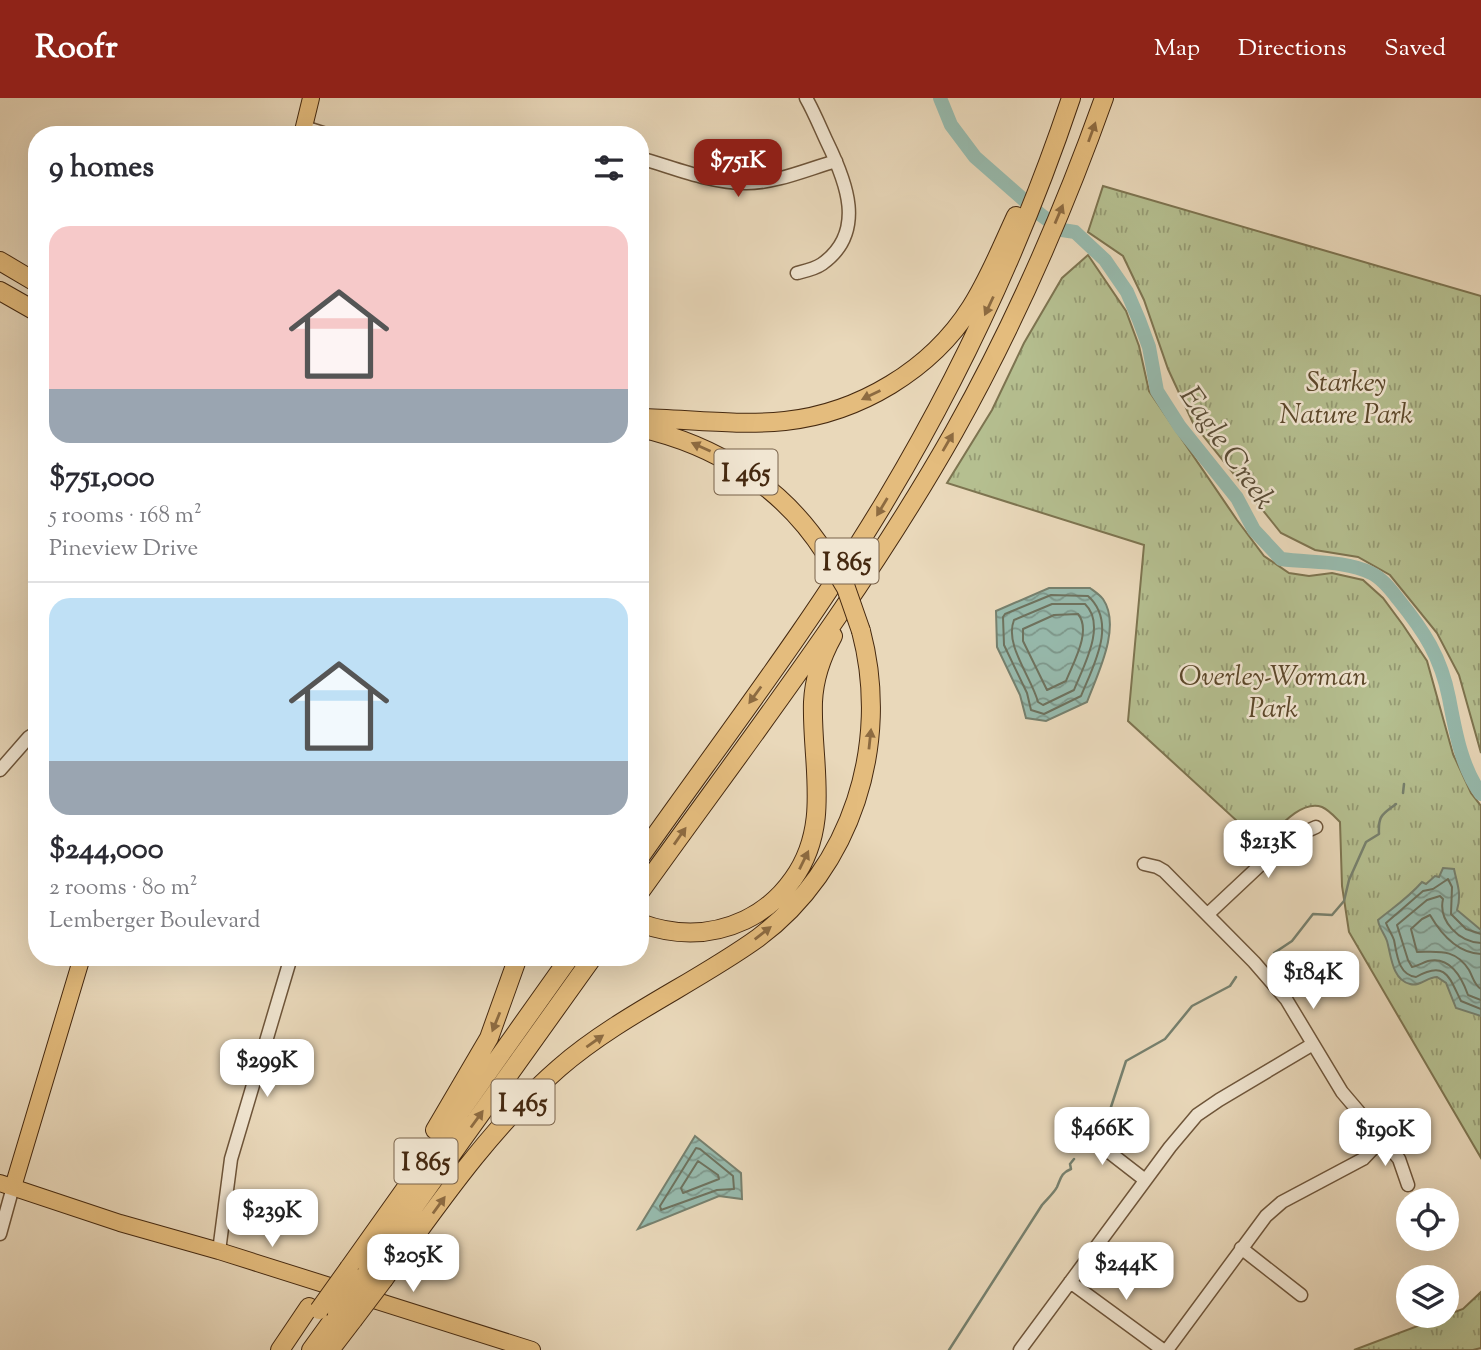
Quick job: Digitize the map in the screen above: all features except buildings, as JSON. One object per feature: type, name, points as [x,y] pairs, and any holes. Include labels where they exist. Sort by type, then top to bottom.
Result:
[{"type":"highway","points":[[649,418],[784,421],[821,414],[866,398],[908,373],[954,330],[1012,239],[1071,98]]},
{"type":"highway","name":"I 865","points":[[649,879],[874,563],[970,404],[1039,263],[1104,98]]},
{"type":"highway","name":"I 865","points":[[649,844],[810,617],[887,498],[961,364],[1012,239]]},
{"type":"highway","points":[[0,261],[28,278]]},
{"type":"highway","points":[[0,291],[28,307]]},
{"type":"highway","name":"I 465","points":[[359,1271],[538,1087],[595,1041],[757,938],[787,913],[812,885],[850,820],[869,754],[872,691],[861,631],[846,588],[825,553],[790,508],[741,469],[689,442],[649,431]]},
{"type":"highway","points":[[649,925],[684,932],[713,930],[736,924],[772,902],[797,873],[808,852],[817,817],[813,701],[815,682],[828,646],[874,563]]},
{"type":"highway","name":"I 465","points":[[280,1350],[329,1313],[359,1271],[434,1130],[478,1058],[504,1001],[515,966]]},
{"type":"highway","name":"I 865","points":[[359,1271],[564,966]]},
{"type":"highway","name":"I 865","points":[[311,1350],[329,1313],[359,1271],[586,966]]},
{"type":"highway","name":"I 865","points":[[291,1350],[329,1313]]},
{"type":"highway","name":"I 465","points":[[329,1313],[330,1350]]},
{"type":"main road","points":[[304,126],[311,98]]},
{"type":"main road","points":[[79,966],[6,1185],[120,1223],[219,1251],[532,1350]]},
{"type":"street","points":[[797,273],[821,264],[836,249],[846,232],[850,213],[847,190],[836,161],[806,98]]},
{"type":"street","points":[[649,161],[709,179],[747,183],[773,180],[836,161]]},
{"type":"street","points":[[0,770],[28,738]]},
{"type":"street","points":[[1208,914],[1287,840],[1316,827]]},
{"type":"street","points":[[1144,864],[1164,871],[1208,914],[1286,999],[1342,1092],[1399,1159],[1408,1185]]},
{"type":"street","points":[[219,1251],[231,1159],[288,966]]},
{"type":"street","points":[[1020,1350],[1145,1180],[1197,1115],[1313,1044]]},
{"type":"street","points":[[1078,1128],[1145,1180]]},
{"type":"street","points":[[1070,1282],[1165,1350],[1266,1216],[1282,1202],[1363,1159],[1382,1139]]},
{"type":"street","points":[[0,1234],[6,1185]]},
{"type":"street","points":[[1241,1248],[1301,1295]]},
{"type":"green space","name":"Starkey Nature Park","points":[[1103,186],[1481,296],[1481,753],[1459,675],[1437,633],[1390,575],[1358,557],[1315,550],[1281,533],[1193,423],[1168,369],[1144,300],[1123,256],[1088,232]]},
{"type":"green space","name":"Overley-Worman Park","points":[[1088,255],[1126,311],[1139,346],[1149,391],[1264,556],[1289,573],[1309,576],[1332,573],[1363,580],[1383,598],[1427,661],[1453,754],[1471,793],[1481,806],[1481,1158],[1349,932],[1342,886],[1340,822],[1322,807],[1305,808],[1289,818],[1262,844],[1128,721],[1144,545],[947,483],[992,410],[1024,343],[1062,278]]},
{"type":"green space","points":[[1481,1292],[1481,1348],[1354,1350],[1412,1328],[1459,1328],[1459,1311]]},
{"type":"water","points":[[1049,588],[1090,588],[1103,599],[1110,623],[1106,651],[1087,702],[1046,721],[1026,718],[1020,695],[997,647],[996,611]]},
{"type":"water","points":[[1443,868],[1454,869],[1459,894],[1457,910],[1481,930],[1481,1016],[1456,1008],[1446,983],[1437,977],[1414,985],[1399,978],[1378,920],[1422,882],[1426,884],[1435,876],[1439,877]]},
{"type":"water","points":[[695,1136],[741,1173],[742,1199],[719,1196],[638,1229]]},
{"type":"waterway","name":"Eagle Creek","points":[[940,98],[951,125],[975,157],[1041,215],[1062,230],[1075,232],[1105,260],[1127,292],[1139,320],[1149,347],[1157,391],[1180,427],[1237,498],[1254,530],[1281,559],[1339,564],[1371,573],[1386,584],[1407,611],[1430,645],[1441,670],[1464,760],[1481,794]]},
{"type":"waterway","points":[[1403,793],[1404,784]]},
{"type":"waterway","points":[[1274,953],[1292,941],[1313,914],[1332,915],[1344,901],[1349,880],[1366,842],[1379,834],[1382,816],[1396,804]]},
{"type":"waterway","points":[[1103,1118],[1110,1110],[1126,1061],[1165,1039],[1192,1006],[1230,986],[1236,977]]},
{"type":"waterway","points":[[949,1350],[1042,1205],[1056,1189],[1063,1174],[1071,1169],[1070,1164],[1074,1159]]}]
